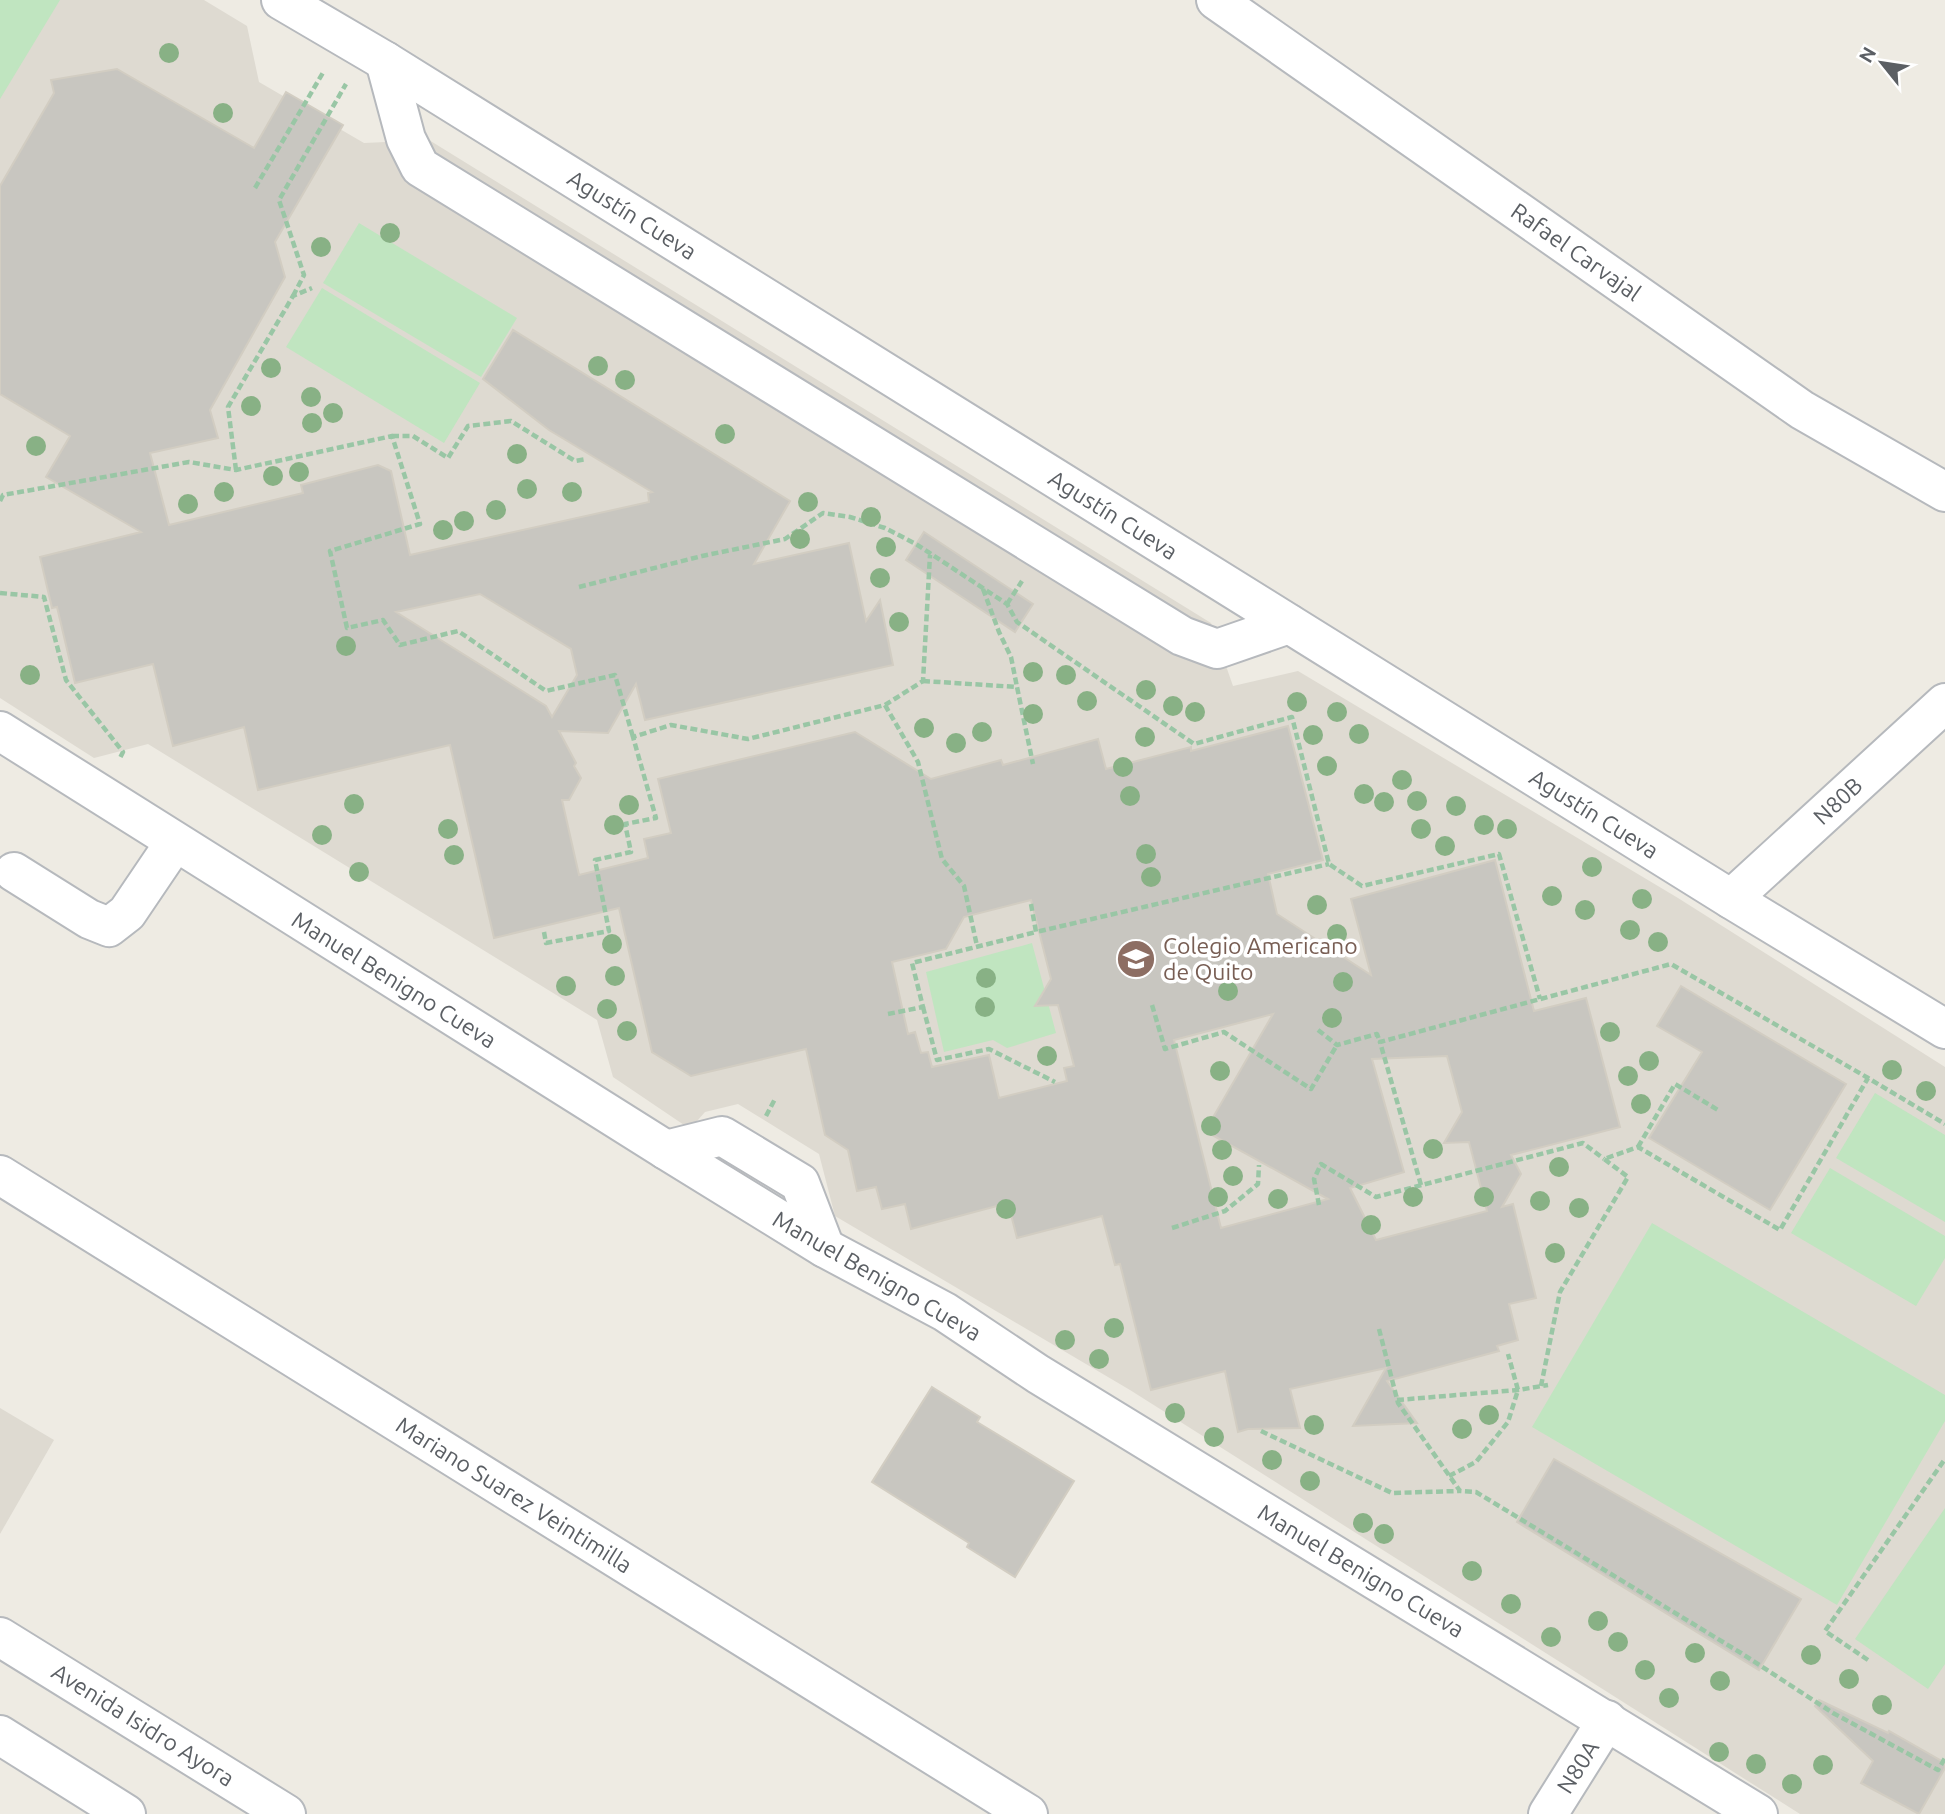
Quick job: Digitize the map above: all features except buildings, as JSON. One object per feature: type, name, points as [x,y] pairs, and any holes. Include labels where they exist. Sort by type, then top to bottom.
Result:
[{"type":"street","name":"Agustín Cueva","points":[[281,0],[365,49],[1731,899],[1945,1029]]},
{"type":"street","name":"Rafael Carvajal","points":[[1216,0],[1802,410],[1945,492]]},
{"type":"street","points":[[365,49],[420,167],[1182,636],[1217,649],[1289,624]]},
{"type":"street","name":"N80B","points":[[1731,899],[1945,704]]},
{"type":"street","name":"Manuel Benigno Cueva","points":[[0,731],[825,1248],[945,1312],[1050,1381],[1758,1814]]},
{"type":"street","points":[[14,872],[89,919],[109,927],[127,913],[175,842]]},
{"type":"street","name":"Mariano Suarez Veintimilla","points":[[0,1175],[1028,1814]]},
{"type":"street","name":"Avenida Isidro Ayora","points":[[0,1637],[286,1814]]},
{"type":"street","name":"N80A","points":[[1548,1814],[1607,1720]]},
{"type":"street","points":[[4,1746],[126,1814]]},
{"type":"path","points":[[254,187],[365,49]]},
{"type":"path","points":[[236,470],[228,407],[304,275],[279,200],[365,49]]},
{"type":"path","points":[[293,296],[312,288]]},
{"type":"path","points":[[0,501],[2,494],[189,463],[236,470],[392,436],[413,436],[447,458],[468,426],[511,421],[575,461],[587,459]]},
{"type":"path","points":[[392,436],[420,524],[330,551],[347,628],[383,620],[400,645],[458,631],[546,691],[615,675],[656,818],[625,824],[631,852],[595,860],[609,931],[546,943],[544,932]]},
{"type":"path","points":[[579,587],[702,556],[785,539],[823,513],[850,517],[885,528],[1007,604],[1017,622],[1194,744],[1292,717],[1329,864],[1363,886],[1499,854],[1540,999]]},
{"type":"path","points":[[923,681],[930,554]]},
{"type":"path","points":[[983,588],[1011,657],[1033,764]]},
{"type":"path","points":[[0,593],[44,597],[66,680],[124,752],[99,794]]},
{"type":"path","points":[[633,737],[671,725],[748,739],[885,705],[923,681],[1017,687]]},
{"type":"path","points":[[885,705],[918,762],[942,859],[964,886],[977,946]]},
{"type":"path","points":[[1055,1082],[989,1049],[937,1060],[912,963],[1329,864]]},
{"type":"path","points":[[1031,904],[1036,932]]},
{"type":"path","points":[[1380,1042],[1671,964],[1945,1124]]},
{"type":"path","points":[[1152,1005],[1165,1049],[1224,1032],[1311,1089],[1337,1045],[1377,1034],[1421,1185]]},
{"type":"path","points":[[888,1014],[923,1007]]},
{"type":"path","points":[[1318,1030],[1337,1045]]},
{"type":"path","points":[[1638,1147],[1780,1230],[1868,1078]]},
{"type":"path","points":[[1604,1159],[1638,1147],[1675,1084],[1718,1110]]},
{"type":"path","points":[[1319,1205],[1314,1179],[1321,1164],[1376,1197],[1583,1143],[1628,1177],[1560,1292],[1541,1386]]},
{"type":"path","points":[[1172,1228],[1225,1211],[1258,1184],[1259,1165]]},
{"type":"path","points":[[1379,1329],[1397,1399],[1460,1491]]},
{"type":"path","points":[[1449,1476],[1476,1462],[1508,1422],[1518,1390],[1508,1354]]},
{"type":"path","points":[[1397,1399],[1518,1390],[1548,1385]]},
{"type":"path","points":[[1262,1431],[1392,1493],[1476,1492],[1741,1653],[1833,1713],[1938,1770],[1945,1758]]},
{"type":"path","points":[[1868,1660],[1825,1631],[1945,1459]]},
{"type":"shaded area","name":"Colegio Americano de Quito","points":[[0,0],[204,0],[247,26],[259,82],[364,143],[429,140],[1211,623],[1233,686],[1298,671],[1678,898],[1945,1067],[1945,1814],[1800,1814],[1130,1390],[835,1216],[819,1154],[738,1104],[705,1112],[690,1129],[613,1077],[597,1020],[148,744],[94,758],[0,698]]},
{"type":"shaded area","points":[[0,1408],[54,1440],[0,1534]]},
{"type":"green space","points":[[0,0],[60,0],[0,99]]},
{"type":"green space","points":[[359,223],[517,318],[481,377],[323,283]]},
{"type":"green space","points":[[322,288],[480,383],[444,443],[286,347]]},
{"type":"green space","points":[[1032,943],[1056,1033],[1007,1048],[993,1040],[944,1052],[926,972]]},
{"type":"green space","points":[[1875,1093],[1945,1135],[1945,1222],[1836,1158]]},
{"type":"green space","points":[[1830,1168],[1945,1236],[1945,1258],[1916,1306],[1791,1233]]},
{"type":"green space","points":[[1652,1223],[1945,1395],[1945,1421],[1837,1605],[1532,1427]]},
{"type":"green space","points":[[1945,1508],[1945,1664],[1928,1689],[1855,1639]]},
{"type":"place","name":"Colegio Americano de Quito","points":[[1136,959]]}]
